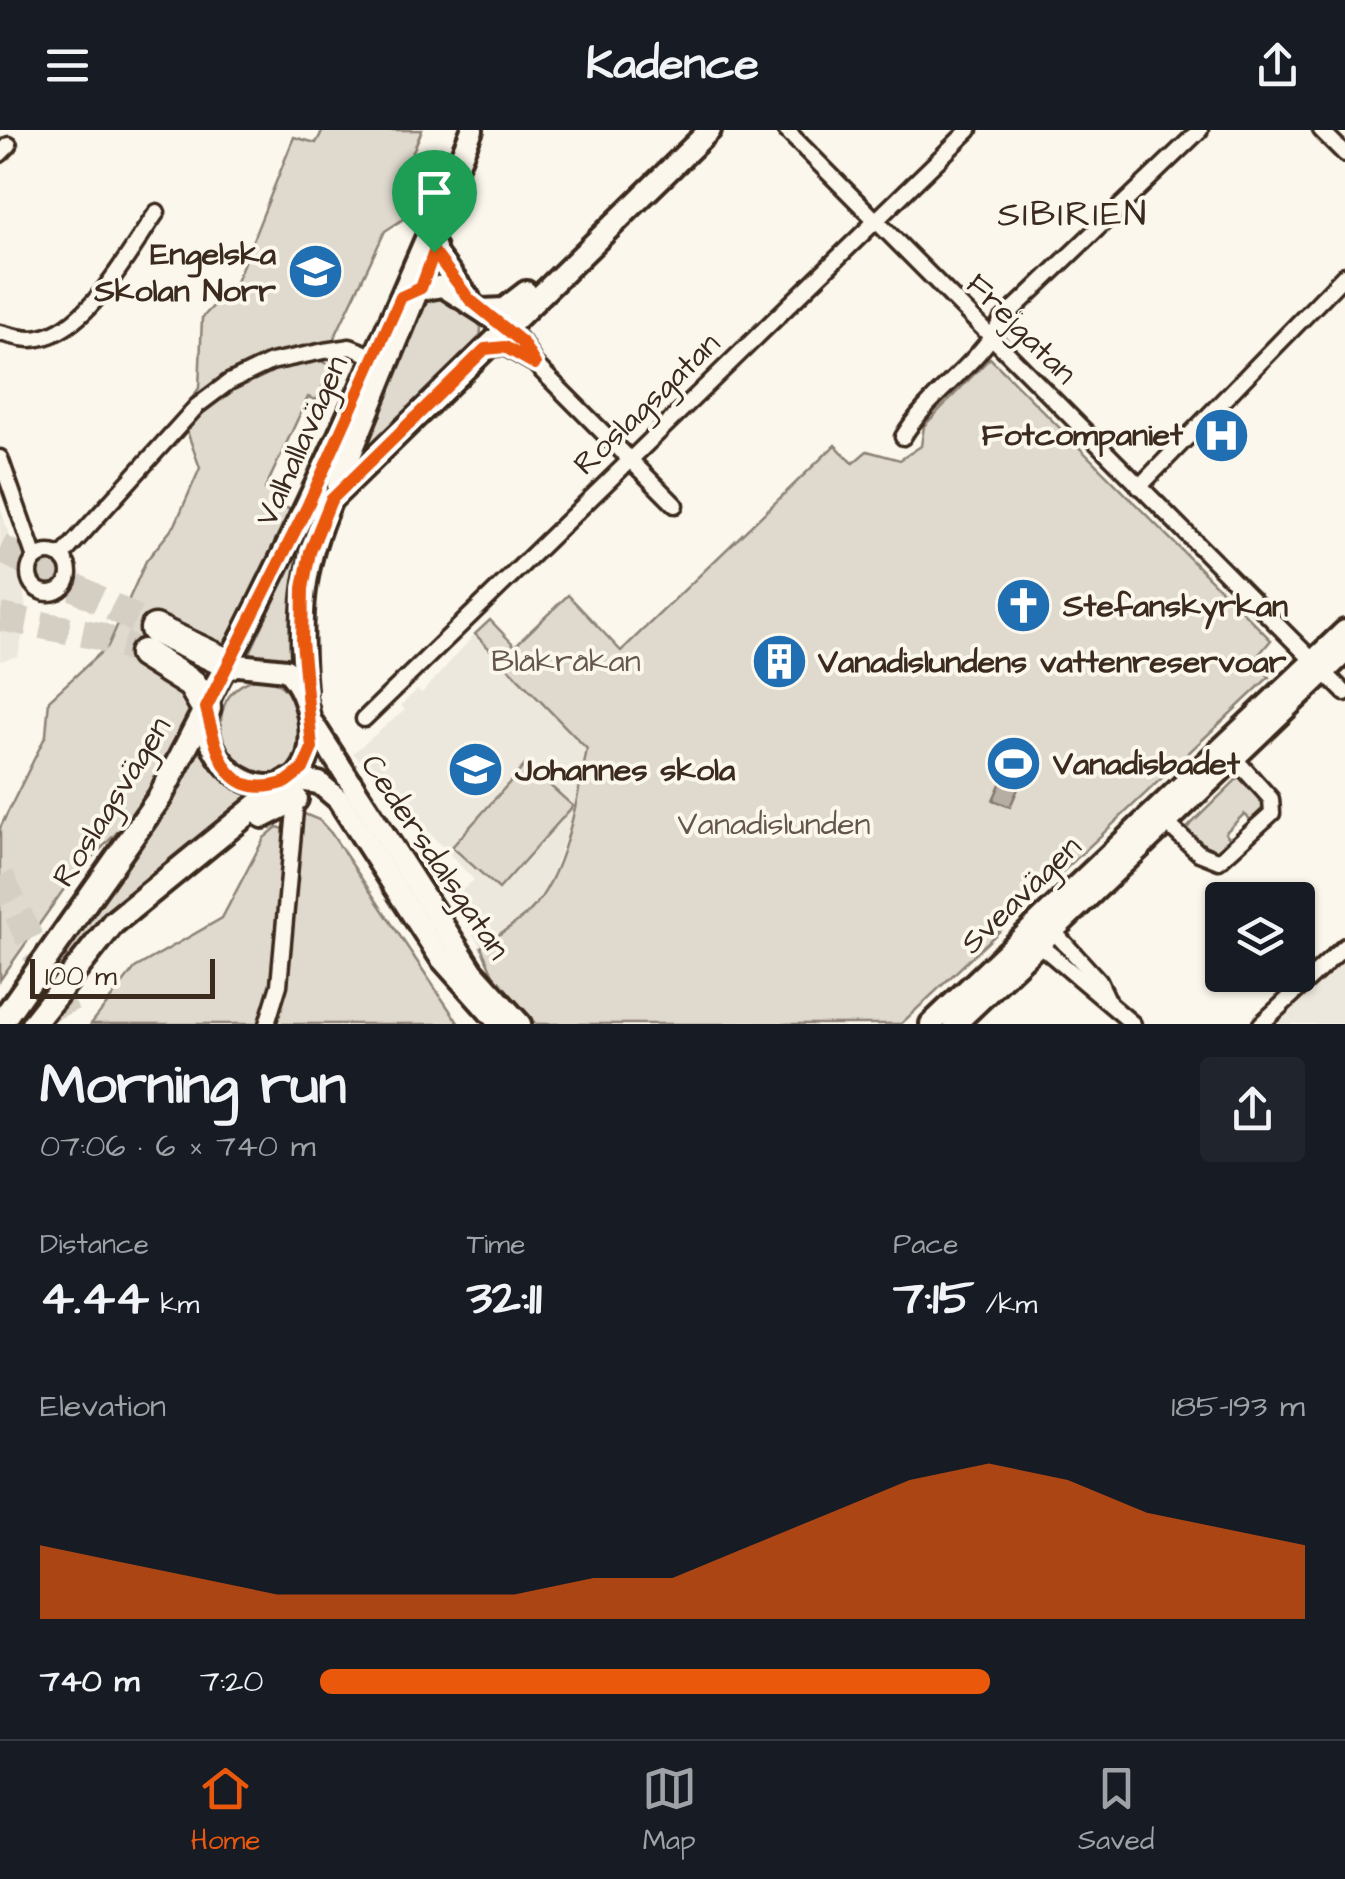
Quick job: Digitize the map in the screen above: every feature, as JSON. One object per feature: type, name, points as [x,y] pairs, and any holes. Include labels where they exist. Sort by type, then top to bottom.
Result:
[{"type":"highway","points":[[206,708],[192,684],[158,646],[219,660]]},
{"type":"main road","name":"Valhallavägen","points":[[219,660],[307,507],[472,130]]},
{"type":"main road","name":"Valhallavägen","points":[[308,712],[302,641],[305,571],[486,130]]},
{"type":"main road","points":[[477,305],[504,309],[522,296],[692,130]]},
{"type":"main road","points":[[331,500],[710,130]]},
{"type":"main road","points":[[434,252],[477,305],[485,338],[483,351]]},
{"type":"main road","points":[[401,297],[421,288],[442,286],[477,305],[506,328]]},
{"type":"main road","name":"Sveavägen","points":[[930,1024],[1040,931],[1318,666],[1345,631]]},
{"type":"main road","name":"Sveavägen","points":[[1318,666],[1345,652]]},
{"type":"main road","points":[[219,660],[286,670],[308,712],[312,748],[292,787],[250,784],[229,770],[214,750],[206,708],[219,660]]},
{"type":"main road","name":"Roslagsvägen","points":[[0,1024],[160,797],[206,708]]},
{"type":"main road","name":"Cedersdalsgatan","points":[[308,712],[456,947],[520,1024]]},
{"type":"main road","name":"Cedersdalsgatan","points":[[292,787],[322,801],[366,847],[440,956],[500,1024]]},
{"type":"main road","name":"Roslagsvägen","points":[[32,1024],[113,923],[292,787]]},
{"type":"main road","name":"Sveavägen","points":[[955,1024],[1040,931]]},
{"type":"street","name":"Frejgatan","points":[[786,130],[1345,693]]},
{"type":"street","name":"Roslagsgatan","points":[[364,719],[969,130]]},
{"type":"street","points":[[904,437],[912,422],[985,352],[1002,321],[1200,130]]},
{"type":"street","points":[[1322,130],[1345,154]]},
{"type":"street","points":[[0,333],[37,339],[70,326],[87,310],[157,212]]},
{"type":"street","points":[[1139,487],[1345,275]]},
{"type":"street","points":[[506,328],[522,342],[535,364],[675,505]]},
{"type":"street","points":[[483,351],[505,347],[535,364]]},
{"type":"street","points":[[61,557],[197,406],[229,382],[271,362],[324,350],[352,348],[373,356]]},
{"type":"street","points":[[0,458],[35,558],[30,578],[37,589],[48,593],[60,589],[68,579],[68,567],[61,557],[50,553],[35,558]]},
{"type":"street","points":[[1160,816],[1199,853],[1219,861],[1272,813],[1271,799],[1228,752]]},
{"type":"street","points":[[267,1024],[279,985],[292,787]]},
{"type":"street","points":[[1040,931],[1099,982],[1109,1001]]},
{"type":"street","points":[[1040,931],[1089,990],[1109,1001],[1132,1024]]},
{"type":"street","points":[[1261,1024],[1345,946]]},
{"type":"shaded area","points":[[0,506],[21,574],[27,616],[18,656],[0,661]]},
{"type":"shaded area","name":"Johannes skola","points":[[475,634],[587,749],[576,808],[548,886],[531,909],[481,947],[450,900],[474,880],[353,753],[405,710],[401,705],[417,690],[422,693]]},
{"type":"shaded area","points":[[1020,739],[1036,747],[1010,807],[993,800]]},
{"type":"shaded area","points":[[1345,944],[1345,1024],[1261,1024],[1295,992],[1315,992],[1315,973]]},
{"type":"green space","points":[[323,130],[422,130],[412,154],[426,179],[411,214],[385,231],[323,362],[332,367],[316,400],[308,397],[265,489],[283,498],[278,505],[295,511],[230,640],[222,645],[216,667],[149,800],[71,879],[0,980],[0,828],[46,735],[49,700],[108,646],[146,561],[175,525],[200,468],[188,434],[186,407],[199,388],[202,318],[236,282],[294,137],[316,143]]},
{"type":"green space","points":[[428,293],[457,300],[481,327],[480,342],[360,458]]},
{"type":"green space","name":"Vanadislunden","points":[[990,358],[1271,640],[1256,658],[1269,677],[901,1024],[536,1024],[496,982],[481,947],[531,910],[553,877],[568,834],[587,749],[475,634],[490,620],[515,646],[568,595],[621,651],[835,445],[853,463],[867,451],[900,460],[921,446],[924,426]]},
{"type":"green space","points":[[312,519],[294,662],[248,657]]},
{"type":"green space","points":[[258,678],[283,688],[297,711],[299,725],[292,765],[271,776],[252,774],[236,763],[221,726],[224,706],[236,689]]},
{"type":"green space","points":[[201,734],[218,771],[233,784],[253,793],[252,801],[140,885],[69,959],[21,1024],[13,1024],[99,905]]},
{"type":"green space","points":[[526,764],[573,806],[499,889],[452,847]]},
{"type":"green space","points":[[1241,775],[1262,801],[1262,809],[1251,820],[1244,814],[1225,833],[1231,840],[1217,853],[1186,829]]},
{"type":"green space","points":[[302,813],[319,820],[331,833],[459,1024],[91,1024],[135,968],[222,918],[264,838],[277,827],[288,830]]},
{"type":"tunnel","points":[[0,548],[155,629]]},
{"type":"tunnel","points":[[0,617],[99,636],[144,654]]},
{"type":"tunnel","points":[[0,876],[70,1024]]},
{"type":"place","name":"Engelska Skolan Norr","points":[[315,272]]},
{"type":"place","name":"Fotcompaniet","points":[[1222,435]]},
{"type":"place","name":"Stefanskyrkan","points":[[1024,606]]},
{"type":"place","name":"Vanadislundens vattenreservoar","points":[[779,662]]},
{"type":"place","name":"Vanadisbadet","points":[[1014,764]]},
{"type":"place","name":"Johannes skola","points":[[476,770]]},
{"type":"district","name":"SIBIRIEN","points":[[1073,214]]},
{"type":"route","points":[[434,252],[470,300],[522,342],[535,364],[505,347],[485,349],[331,500],[310,552],[303,588],[302,641],[312,748],[303,769],[293,779],[270,786],[250,784],[236,776],[214,750],[206,708],[307,507],[401,297],[421,288],[434,252]]},
{"type":"park label","name":"Blåkråkan","points":[[566,661]]}]
